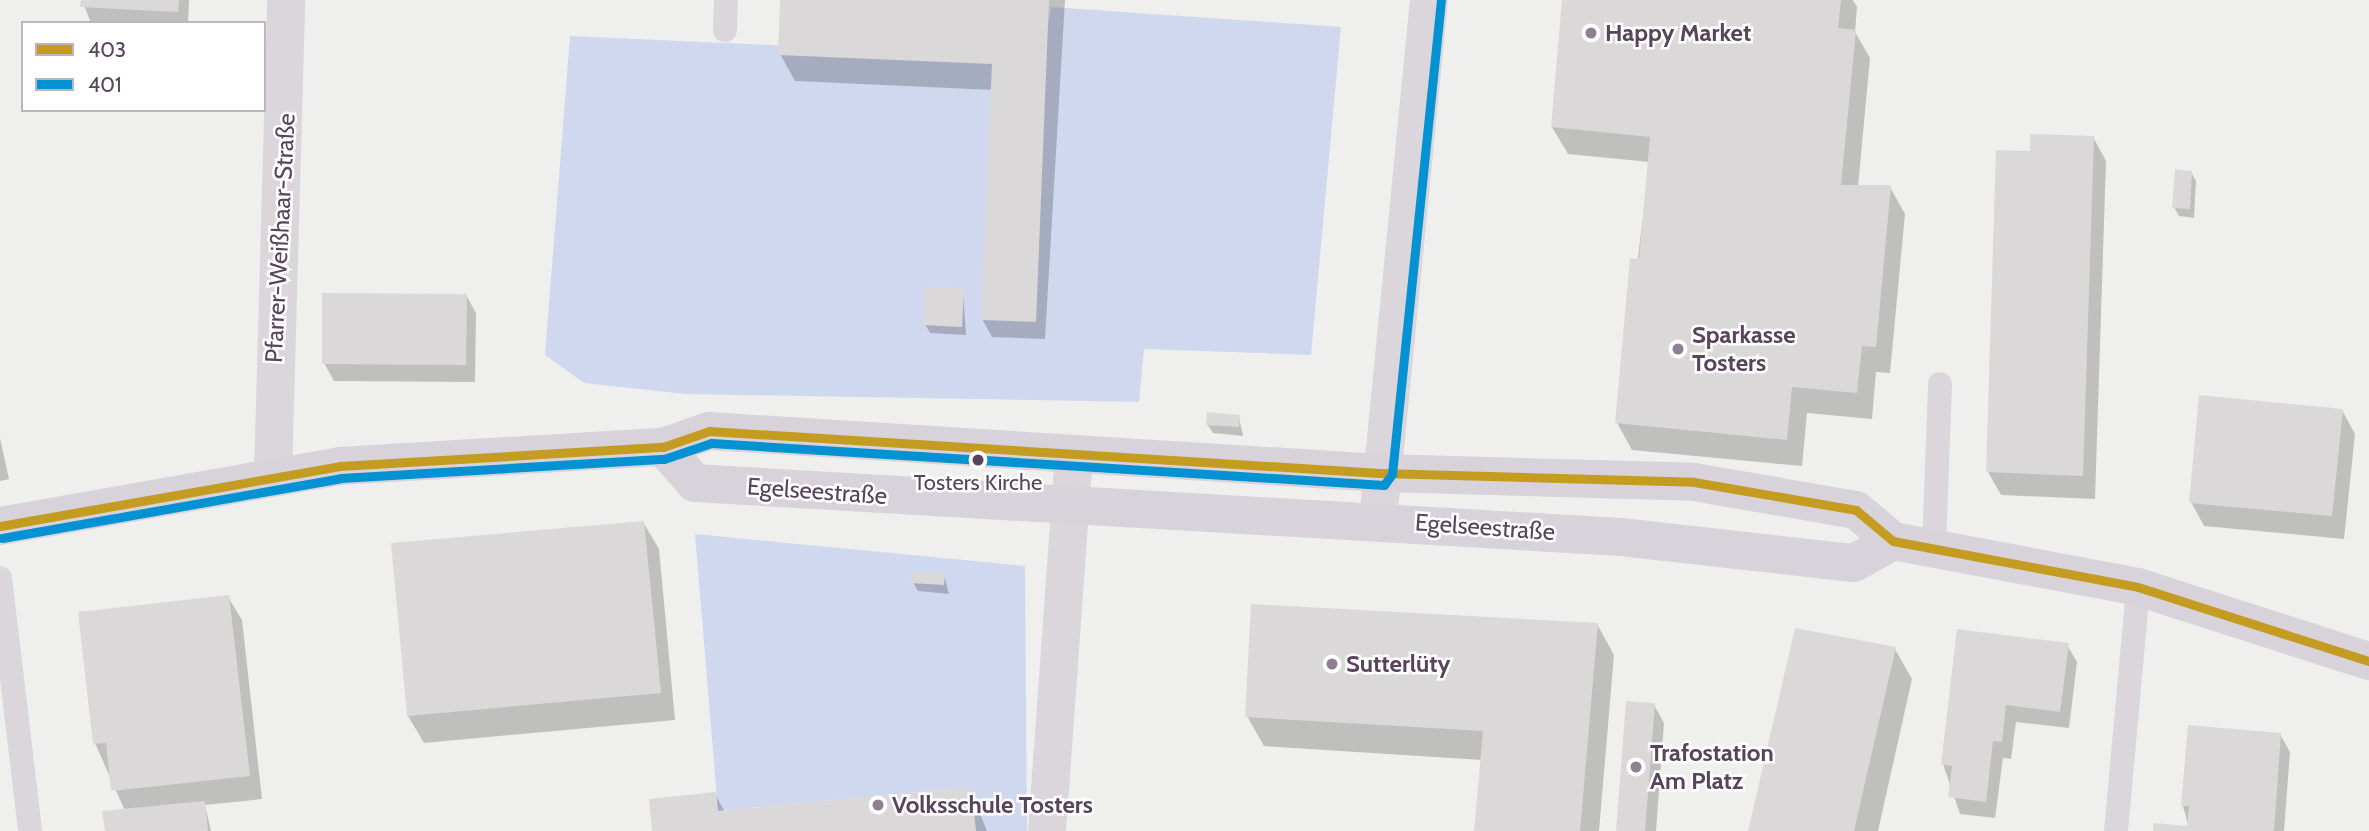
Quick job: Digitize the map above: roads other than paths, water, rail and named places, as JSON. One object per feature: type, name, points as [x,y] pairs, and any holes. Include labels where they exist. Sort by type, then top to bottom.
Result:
[{"type":"main road","name":"Egelseestraße","points":[[0,526],[273,475],[663,447],[709,431],[1074,456],[1380,473],[1694,482],[1856,510],[1893,541],[1854,563],[1694,542],[1378,520],[1070,509],[695,483],[663,447]]},
{"type":"main road","points":[[1893,541],[2138,587],[2369,661]]},
{"type":"street","name":"Pfarrer-Weißhaar-Straße","points":[[273,475],[286,0]]},
{"type":"street","points":[[1378,520],[1380,473],[1429,0]]},
{"type":"street","points":[[1047,831],[1074,456]]},
{"type":"lane","points":[[724,30],[726,0]]},
{"type":"lane","points":[[1934,548],[1940,384]]},
{"type":"lane","points":[[0,578],[30,831]]},
{"type":"lane","points":[[2116,831],[2138,587]]},
{"type":"place","name":"Happy Market","points":[[1591,33]]},
{"type":"place","name":"Sparkasse Tosters","points":[[1678,349]]},
{"type":"place","name":"Tosters Kirche","points":[[978,460]]},
{"type":"place","name":"Sutterlüty","points":[[1332,664]]},
{"type":"place","name":"Trafostation Am Platz","points":[[1636,767]]},
{"type":"place","name":"Volksschule Tosters","points":[[878,805]]}]
